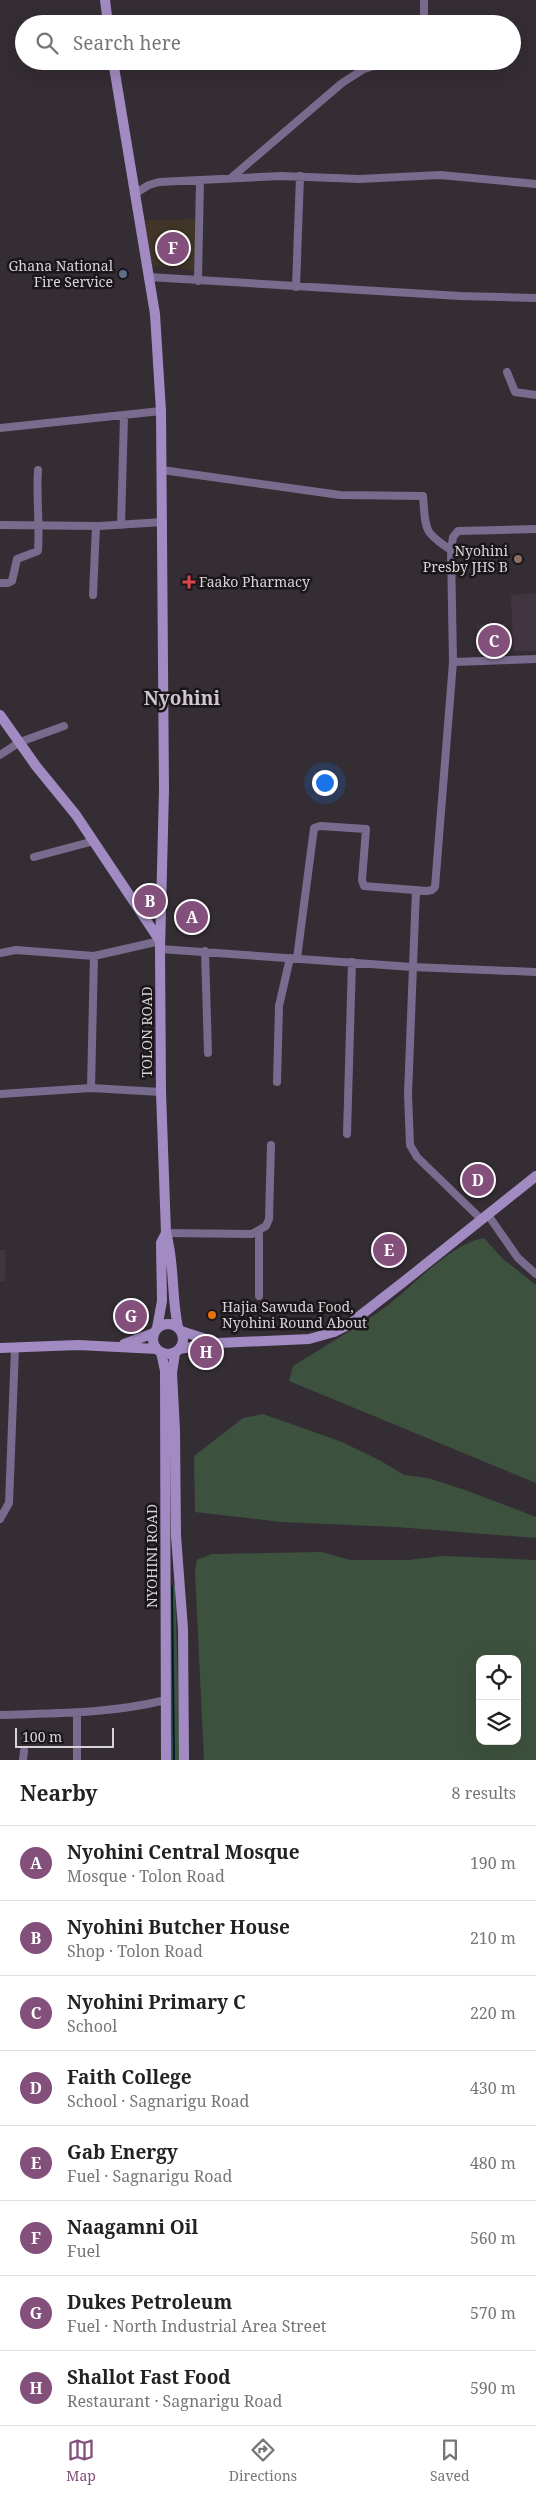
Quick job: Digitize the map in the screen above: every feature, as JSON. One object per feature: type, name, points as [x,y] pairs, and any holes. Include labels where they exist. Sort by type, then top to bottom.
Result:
[{"type":"main road","points":[[105,0],[107,15]]},
{"type":"main road","name":"TOLON ROAD","points":[[114,70],[158,342],[163,522],[164,832],[160,945],[161,1092],[166,1233]]},
{"type":"main road","points":[[0,714],[36,766],[76,815],[160,945]]},
{"type":"main road","points":[[0,1348],[78,1345],[177,1351],[218,1342],[309,1339],[334,1332],[348,1325],[536,1176]]},
{"type":"main road","points":[[166,1233],[170,1246],[173,1302],[183,1340],[177,1351]]},
{"type":"main road","points":[[159,1351],[153,1341],[162,1301],[161,1243],[166,1233]]},
{"type":"main road","points":[[118,1346],[166,1324],[218,1342]]},
{"type":"main road","name":"NYOHINI ROAD","points":[[159,1351],[165,1371],[166,1760]]},
{"type":"main road","name":"NYOHINI ROAD","points":[[177,1351],[172,1373],[175,1430],[176,1536],[183,1629],[184,1760]]},
{"type":"street","points":[[424,0],[424,15]]},
{"type":"street","points":[[231,178],[342,83],[362,70]]},
{"type":"street","points":[[134,194],[156,183],[300,176],[359,179],[440,175],[536,184]]},
{"type":"street","points":[[296,287],[300,176]]},
{"type":"street","points":[[198,281],[200,180]]},
{"type":"street","points":[[149,277],[296,287],[536,298]]},
{"type":"street","points":[[507,372],[515,392],[536,395]]},
{"type":"street","points":[[0,428],[161,411]]},
{"type":"street","points":[[121,525],[124,416]]},
{"type":"street","points":[[0,583],[8,583],[12,580],[14,565],[17,559],[38,551],[40,526],[37,487],[38,470]]},
{"type":"street","points":[[162,470],[340,495],[423,496],[426,531],[432,538],[451,550]]},
{"type":"street","points":[[0,525],[96,526],[163,522]]},
{"type":"street","points":[[93,594],[96,526]]},
{"type":"street","points":[[277,1082],[279,1006],[294,958],[314,828],[320,826],[366,829],[362,880],[364,886],[416,890],[432,890],[435,887],[453,662],[451,550],[453,537],[458,532],[536,529]]},
{"type":"street","points":[[453,662],[536,659]]},
{"type":"street","points":[[0,755],[20,742],[64,726]]},
{"type":"street","points":[[34,857],[94,841]]},
{"type":"street","points":[[416,890],[408,1094],[410,1144],[417,1158],[485,1218],[518,1258],[536,1274]]},
{"type":"street","points":[[0,953],[16,950],[94,956],[160,945],[205,951],[412,967],[536,972]]},
{"type":"street","points":[[205,951],[208,1052]]},
{"type":"street","points":[[91,1088],[94,956]]},
{"type":"street","points":[[347,1134],[352,962]]},
{"type":"street","points":[[0,1094],[91,1088],[161,1092]]},
{"type":"street","points":[[166,1233],[252,1234],[266,1226],[269,1219],[271,1146]]},
{"type":"street","points":[[259,1231],[259,1296]]},
{"type":"street","points":[[0,1519],[9,1502],[15,1348]]},
{"type":"street","points":[[0,1714],[77,1714],[119,1711],[166,1700]]},
{"type":"street","points":[[77,1714],[77,1760]]},
{"type":"street","points":[[23,1760],[24,1751]]},
{"type":"shaded area","points":[[197,219],[197,270],[155,266],[150,269],[141,220]]},
{"type":"shaded area","points":[[536,593],[536,651],[513,651],[511,595]]},
{"type":"shaded area","points":[[505,624],[505,631],[511,631],[511,651],[505,651],[504,654],[478,655],[477,625]]},
{"type":"shaded area","points":[[0,1250],[6,1250],[5,1281],[0,1281]]},
{"type":"green space","points":[[484,1238],[503,1259],[536,1285],[536,1483],[289,1381],[293,1366],[384,1308],[444,1258],[471,1242]]},
{"type":"green space","points":[[263,1414],[342,1442],[381,1461],[404,1475],[428,1478],[536,1517],[536,1538],[397,1527],[281,1522],[195,1512],[194,1456],[243,1418]]},
{"type":"green space","points":[[322,1552],[350,1560],[408,1560],[444,1556],[536,1560],[536,1760],[204,1760],[195,1572],[197,1560],[212,1554]]},
{"type":"green space","points":[[175,1585],[180,1760],[169,1760],[169,1586]]},
{"type":"waterway","points":[[172,1586],[174,1760]]},
{"type":"place","name":"Naagamni Oil","points":[[173,248]]},
{"type":"place","name":"Ghana National Fire Service","points":[[123,274]]},
{"type":"place","name":"Nyohini Presby JHS B","points":[[518,559]]},
{"type":"place","name":"Faako Pharmacy","points":[[189,582]]},
{"type":"place","name":"Nyohini Primary C","points":[[494,641]]},
{"type":"place","name":"Nyohini Butcher House","points":[[150,901]]},
{"type":"place","name":"Nyohini Central Mosque","points":[[192,917]]},
{"type":"place","name":"Faith College","points":[[478,1180]]},
{"type":"place","name":"Gab Energy","points":[[389,1250]]},
{"type":"place","name":"Hajia Sawuda Food, Nyohini Round About","points":[[212,1315]]},
{"type":"place","name":"Dukes Petroleum","points":[[131,1316]]},
{"type":"place","name":"Shallot Fast Food","points":[[206,1352]]},
{"type":"district","name":"Nyohini","points":[[182,698]]}]
